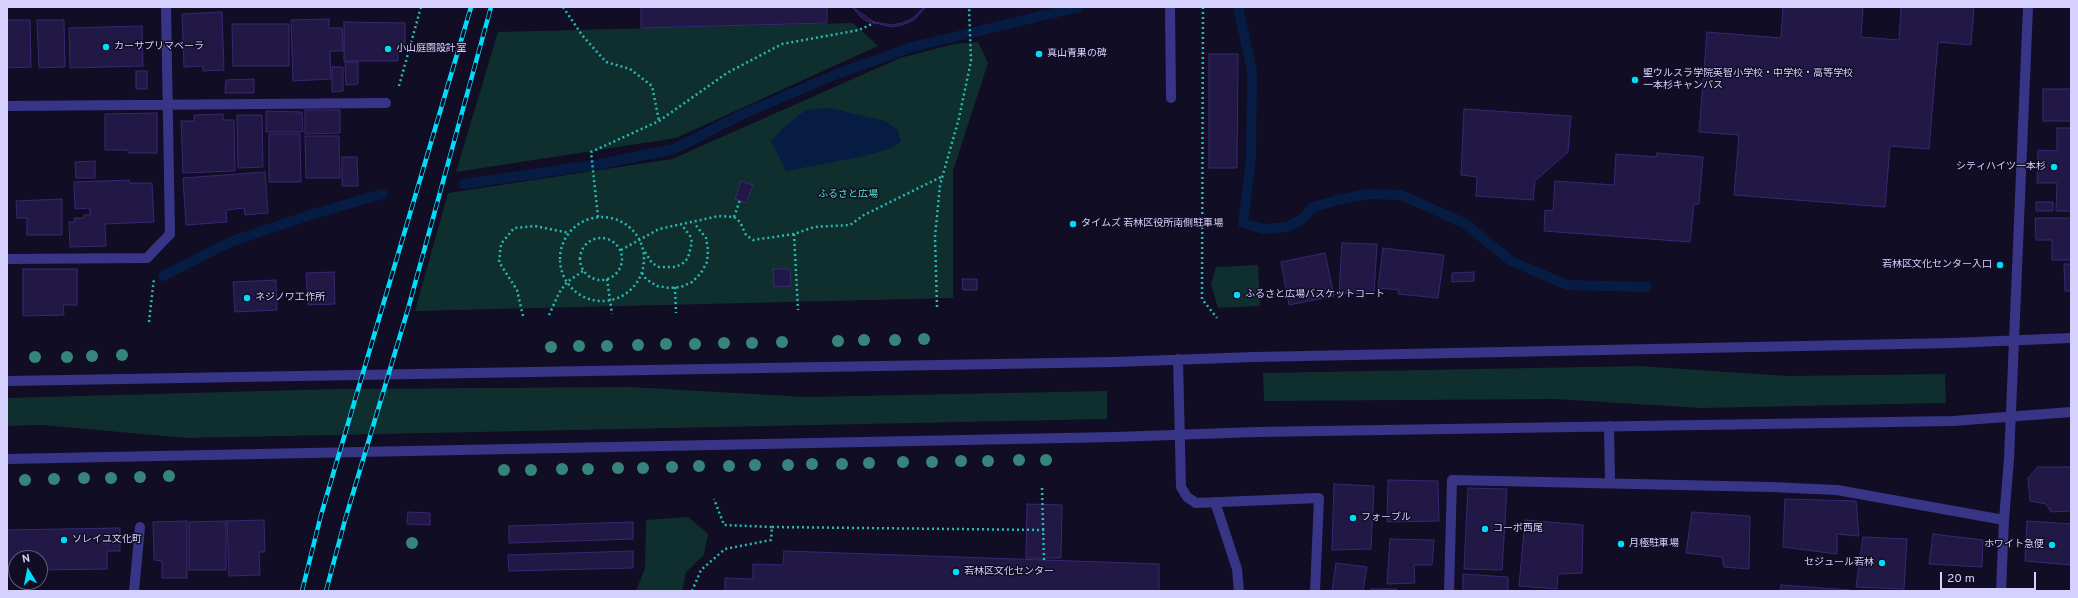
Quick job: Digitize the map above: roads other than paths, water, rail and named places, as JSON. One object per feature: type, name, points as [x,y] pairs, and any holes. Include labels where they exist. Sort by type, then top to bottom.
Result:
[{"type":"street","points":[[7,259],[147,258],[170,234],[166,7]]},
{"type":"street","points":[[1170,7],[1171,98]]},
{"type":"street","points":[[2001,591],[2011,417],[2028,7]]},
{"type":"street","points":[[7,106],[168,103],[386,103]]},
{"type":"street","points":[[7,381],[1090,362],[2071,338]]},
{"type":"street","points":[[1178,359],[1178,435],[1181,487],[1187,497],[1196,503],[1319,498],[1315,591]]},
{"type":"street","points":[[7,459],[1178,435],[1257,432],[1953,421],[2071,412]]},
{"type":"street","points":[[1609,426],[1610,483]]},
{"type":"street","points":[[1449,591],[1452,480],[1837,490],[2004,520]]},
{"type":"street","points":[[1215,502],[1237,569],[1239,591]]},
{"type":"street","points":[[134,591],[140,527]]},
{"type":"water","points":[[829,108],[885,121],[897,129],[901,142],[887,150],[860,157],[786,171],[771,141],[785,126],[806,110]]},
{"type":"waterway","points":[[464,184],[601,164],[674,149],[743,114],[837,74],[912,47],[1079,7]]},
{"type":"waterway","points":[[1238,7],[1252,71],[1251,159],[1243,223],[1263,229],[1287,227],[1302,219],[1313,207],[1367,194],[1401,195],[1464,223],[1511,261],[1567,285],[1647,287]]},
{"type":"waterway","points":[[163,276],[230,242],[310,215],[382,194]]},
{"type":"railway","points":[[302,591],[321,515],[471,7]]},
{"type":"railway","points":[[326,591],[345,520],[408,309],[491,7]]},
{"type":"place","name":"カーサプリマベーラ","points":[[106,47]]},
{"type":"place","name":"小山庭園設計室","points":[[388,49]]},
{"type":"place","name":"真山青果の碑","points":[[1039,54]]},
{"type":"place","name":"聖ウルスラ学院英智小学校・中学校・高等学校 一本杉キャンパス","points":[[1635,80]]},
{"type":"place","name":"シティハイツ一本杉","points":[[2054,167]]},
{"type":"place","name":"タイムズ 若林区役所南側駐車場","points":[[1073,224]]},
{"type":"place","name":"若林区文化センター入口","points":[[2000,265]]},
{"type":"place","name":"ふるさと広場バスケットコート","points":[[1237,295]]},
{"type":"place","name":"ネジノワ工作所","points":[[247,298]]},
{"type":"place","name":"フォーブル","points":[[1353,518]]},
{"type":"place","name":"コーポ西尾","points":[[1485,529]]},
{"type":"place","name":"ソレイユ文化町","points":[[64,540]]},
{"type":"place","name":"月極駐車場","points":[[1621,544]]},
{"type":"place","name":"ホワイト急便","points":[[2052,545]]},
{"type":"place","name":"セジュール若林","points":[[1882,563]]},
{"type":"place","name":"若林区文化センター","points":[[956,572]]},
{"type":"park label","name":"ふるさと広場","points":[[848,195]]}]
